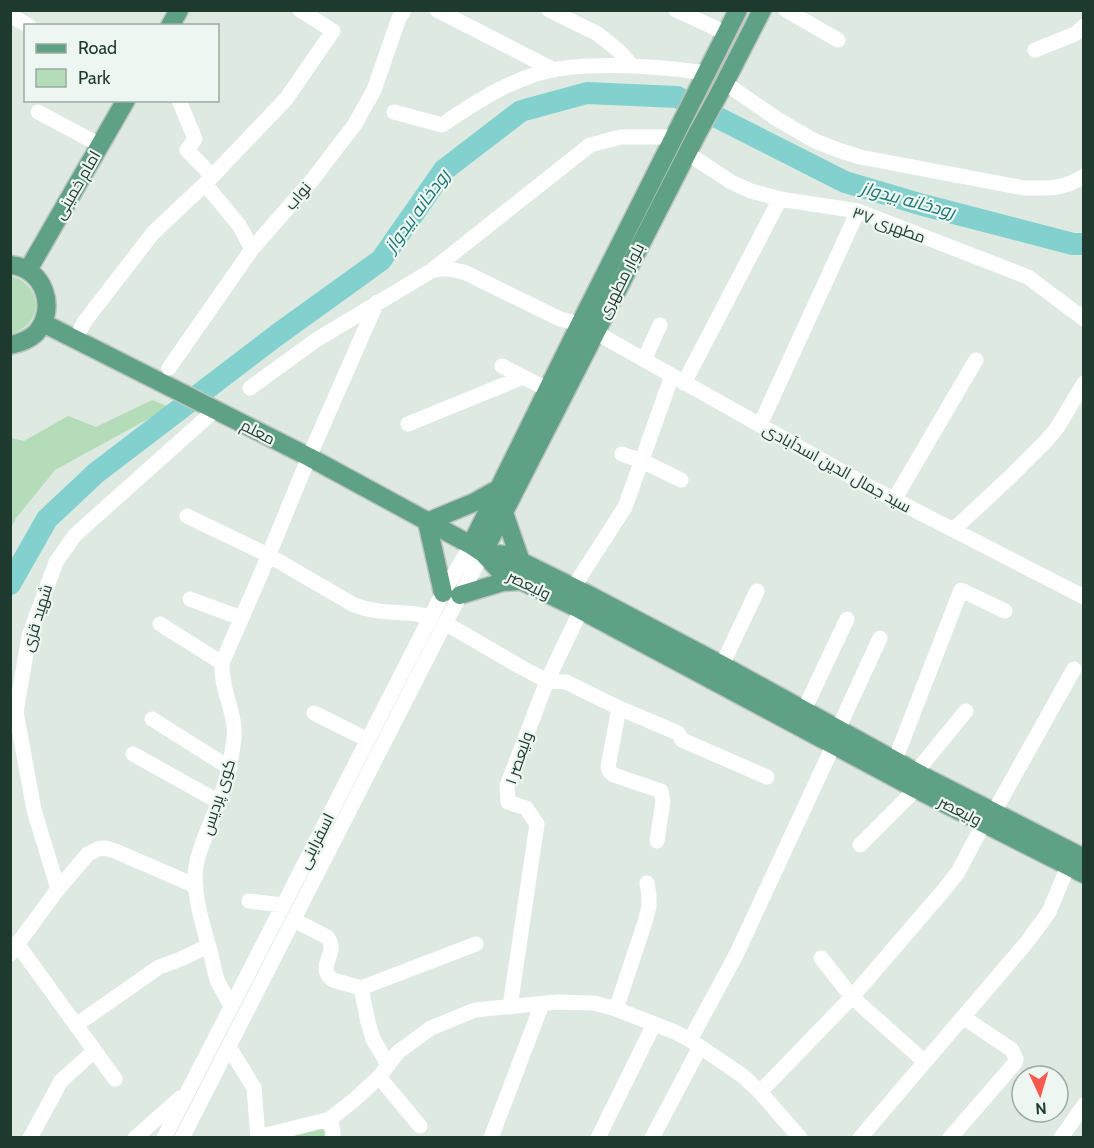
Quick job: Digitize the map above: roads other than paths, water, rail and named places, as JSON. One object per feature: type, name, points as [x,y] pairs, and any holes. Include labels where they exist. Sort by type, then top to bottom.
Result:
[{"type":"main road","points":[[171,24],[179,10]]},
{"type":"main road","name":"بلوار مطهری","points":[[477,549],[504,513],[678,129],[738,10]]},
{"type":"main road","name":"بلوار مطهری","points":[[477,549],[498,489],[547,389],[587,328],[687,153],[762,10]]},
{"type":"main road","points":[[693,101],[710,111]]},
{"type":"main road","name":"امام خمینی","points":[[28,270],[125,102]]},
{"type":"main road","points":[[10,265],[28,270],[37,278],[44,288],[47,300],[47,312],[35,334],[24,342],[10,345]]},
{"type":"main road","name":"معلم","points":[[43,323],[309,457],[477,549]]},
{"type":"main road","points":[[498,489],[475,502],[427,522],[452,594],[520,580]]},
{"type":"main road","points":[[504,513],[521,562]]},
{"type":"main road","name":"ولیعصر","points":[[477,549],[508,555],[581,598],[1078,866]]},
{"type":"main road","name":"ولیعصر","points":[[477,549],[499,570],[520,580],[581,598],[722,665],[804,710],[836,736],[895,760],[918,779]]},
{"type":"street","points":[[75,340],[85,321],[153,233],[209,180],[286,99],[333,32],[300,10]]},
{"type":"street","name":"نواب","points":[[169,368],[252,249],[313,179],[355,124],[374,90],[399,18],[404,10]]},
{"type":"street","points":[[437,10],[554,70]]},
{"type":"street","points":[[549,10],[598,34],[633,66]]},
{"type":"street","points":[[676,10],[726,33]]},
{"type":"street","points":[[786,10],[838,39]]},
{"type":"street","points":[[10,15],[26,24]]},
{"type":"street","points":[[1035,50],[1075,34],[1083,26]]},
{"type":"street","points":[[394,112],[442,125],[467,107],[503,88],[536,74],[564,68],[607,65],[661,66],[705,76]]},
{"type":"street","points":[[723,87],[815,141],[860,157],[1024,188],[1069,185],[1083,176]]},
{"type":"street","points":[[180,102],[195,139],[187,150],[239,225],[252,249]]},
{"type":"street","points":[[38,112],[100,145]]},
{"type":"street","points":[[250,388],[316,340],[430,271],[590,144],[678,129]]},
{"type":"street","name":"مطهری ۳۷","points":[[687,153],[731,182],[752,190],[780,199],[858,211],[1028,277],[1083,319]]},
{"type":"street","name":"ولیعصر ۱","points":[[510,1007],[537,824],[526,808],[508,802],[507,786],[581,598],[625,507],[642,461],[678,379],[780,199]]},
{"type":"street","points":[[760,425],[858,211]]},
{"type":"street","name":"سید جمال الدین اسدآبادی","points":[[430,271],[442,268],[466,273],[560,319],[587,328],[894,500],[1083,597]]},
{"type":"street","points":[[159,624],[222,663],[377,302]]},
{"type":"street","points":[[644,360],[660,325]]},
{"type":"street","points":[[894,500],[976,360]]},
{"type":"street","points":[[502,366],[547,389]]},
{"type":"street","points":[[408,424],[523,377]]},
{"type":"street","points":[[953,530],[1046,441],[1057,428],[1083,383]]},
{"type":"street","name":"شهید قزی","points":[[58,889],[34,810],[16,712],[29,636],[56,562],[75,535],[215,410]]},
{"type":"street","points":[[622,454],[681,480]]},
{"type":"street","points":[[187,516],[268,555],[354,605],[369,610],[409,613],[438,620],[547,681],[566,682],[678,733],[682,740],[767,777]]},
{"type":"street","name":"اسفراینی","points":[[164,1137],[396,684],[438,620],[477,549]]},
{"type":"street","points":[[895,760],[961,590],[1005,611]]},
{"type":"street","points":[[722,665],[757,591]]},
{"type":"street","points":[[190,599],[242,618]]},
{"type":"street","points":[[804,710],[847,619]]},
{"type":"street","name":"اسفراینی","points":[[182,1137],[411,690],[438,620]]},
{"type":"street","points":[[652,1137],[880,638]]},
{"type":"street","name":"کوی پردیس","points":[[222,663],[221,671],[235,735],[230,768],[201,847],[196,867],[195,886],[201,921],[218,981],[231,1006]]},
{"type":"street","points":[[760,1092],[852,997],[958,872],[1074,669]]},
{"type":"street","points":[[396,684],[405,681],[411,690]]},
{"type":"street","points":[[619,708],[608,767],[614,774],[661,791],[663,801],[657,841]]},
{"type":"street","points":[[860,845],[918,779],[966,711]]},
{"type":"street","points":[[314,713],[368,740]]},
{"type":"street","points":[[152,719],[230,768]]},
{"type":"street","points":[[133,754],[219,802]]},
{"type":"street","points":[[115,1079],[14,950],[58,889],[88,854],[98,849],[105,848],[115,851],[195,886]]},
{"type":"street","points":[[860,1137],[1027,942],[1078,866]]},
{"type":"street","points":[[616,1009],[649,906],[646,883]]},
{"type":"street","points":[[249,901],[283,905]]},
{"type":"street","points":[[294,920],[331,941],[332,950],[326,969],[328,978],[361,988],[476,944]]},
{"type":"street","points":[[75,1025],[159,968],[208,946]]},
{"type":"street","points":[[821,958],[852,997],[925,1062]]},
{"type":"street","points":[[361,988],[368,1022],[384,1071],[420,1126]]},
{"type":"street","points":[[229,1047],[254,1088],[258,1137],[330,1119],[384,1071],[398,1052],[431,1028],[475,1010],[557,1002],[594,1003],[654,1024],[695,1044],[743,1076],[800,1137]]},
{"type":"street","points":[[491,1137],[542,1004]]},
{"type":"street","points":[[951,1137],[1016,1059],[1012,1050],[963,1017]]},
{"type":"street","points":[[598,1137],[654,1024]]},
{"type":"street","points":[[30,1137],[61,1081],[94,1051]]},
{"type":"street","points":[[135,1137],[187,1092]]},
{"type":"street","points":[[1061,1137],[1083,1105]]},
{"type":"street","points":[[330,1119],[333,1137]]},
{"type":"waterway","name":"رودخانه بیدواز","points":[[10,584],[47,519],[96,473],[277,335],[381,260],[444,170],[521,111],[587,93],[677,97],[845,182],[1073,244],[1084,244]]}]
